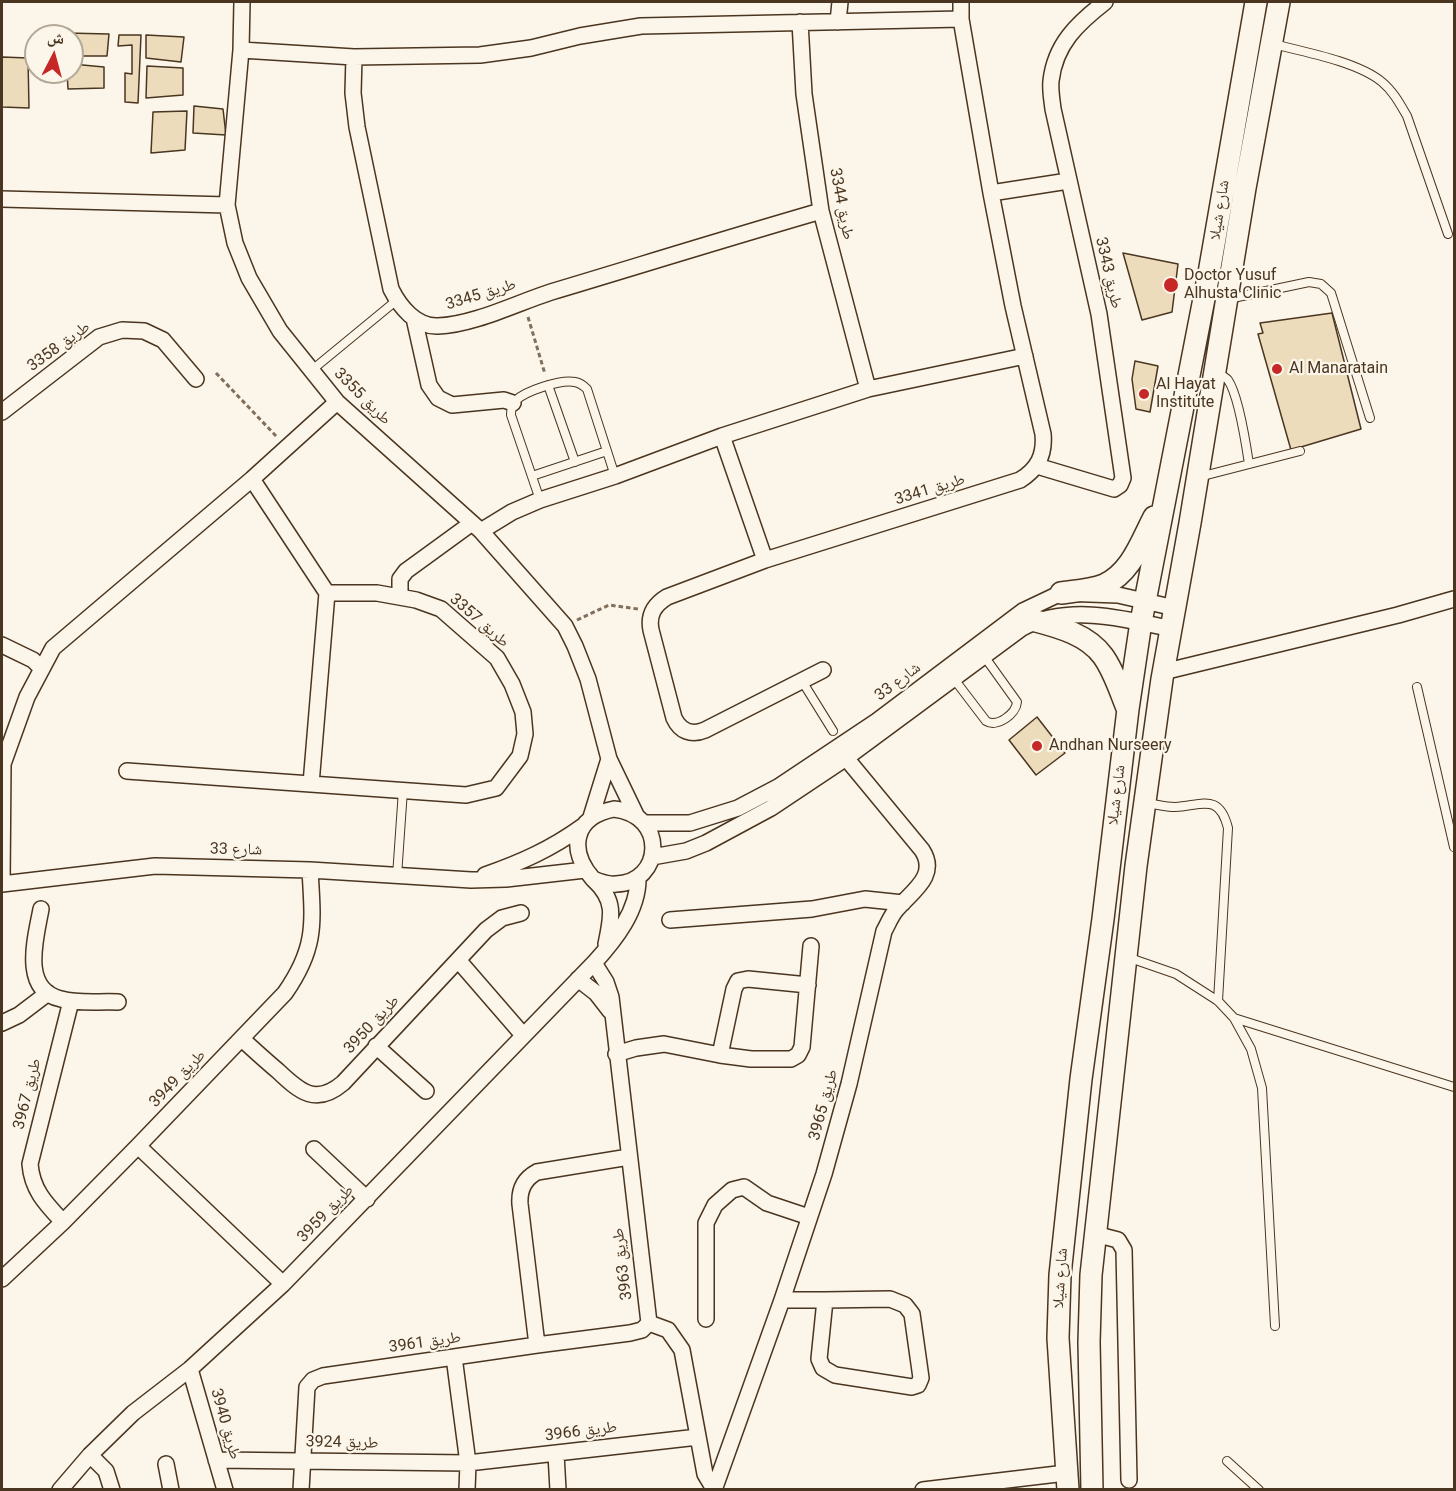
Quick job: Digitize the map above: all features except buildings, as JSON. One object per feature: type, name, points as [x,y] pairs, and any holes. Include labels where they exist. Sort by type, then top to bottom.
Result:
[{"type":"main road","name":"شارع شيلا","points":[[1067,1481],[1058,1338],[1060,1275],[1081,1079],[1128,709],[1140,622],[1209,273],[1256,2]]},
{"type":"main road","name":"شارع شيلا","points":[[1092,1490],[1089,1342],[1091,1275],[1144,803],[1163,672],[1279,2]]},
{"type":"main road","points":[[1061,593],[1104,585],[1120,574],[1132,560],[1166,492]]},
{"type":"main road","points":[[1036,621],[1072,633],[1102,654],[1128,709]]},
{"type":"street","name":"طريق 3355","points":[[242,2],[241,50],[227,205],[235,243],[249,278],[280,331],[337,402],[477,527],[564,626],[588,679],[609,759],[640,819]]},
{"type":"street","points":[[838,22],[840,2]]},
{"type":"street","points":[[961,2],[961,19],[991,193],[1043,434],[1042,456],[1037,466]]},
{"type":"street","name":"طريق 3343","points":[[1037,466],[1114,489],[1120,485],[1123,478],[1099,314],[1053,109],[1051,81],[1058,54],[1072,29],[1105,2]]},
{"type":"street","points":[[241,50],[354,57],[480,55],[531,48],[580,36],[641,26],[961,19]]},
{"type":"street","name":"طريق 3344","points":[[800,22],[804,94],[821,211],[868,389]]},
{"type":"street","points":[[354,57],[353,93],[357,127],[391,289],[397,300],[414,318],[429,385],[438,398],[452,405],[504,400],[513,403]]},
{"type":"street","points":[[991,193],[1068,180]]},
{"type":"street","points":[[2,199],[227,205]]},
{"type":"street","name":"طريق 3345","points":[[414,318],[423,324],[437,327],[467,321],[524,301],[821,211]]},
{"type":"street","name":"طريق 3358","points":[[2,412],[99,337],[122,330],[144,331],[163,339],[196,379]]},
{"type":"street","points":[[400,597],[400,579],[406,571],[477,527],[540,500],[615,476],[722,436],[868,389],[1025,356]]},
{"type":"street","points":[[2,884],[2,764],[27,697],[53,648],[337,402]]},
{"type":"street","points":[[722,436],[765,560]]},
{"type":"street","name":"طريق 3341","points":[[652,611],[667,597],[765,560],[1020,480],[1037,466]]},
{"type":"street","points":[[252,478],[327,593],[311,784]]},
{"type":"street","name":"طريق 3357","points":[[127,771],[466,795],[496,788],[520,756],[525,734],[523,712],[512,684],[497,658],[441,609],[416,600],[377,593],[327,593]]},
{"type":"street","name":"شارع 33","points":[[640,819],[690,823],[738,808],[778,787],[877,721],[1023,611],[1061,593],[1099,594],[1145,600],[1174,608]]},
{"type":"street","points":[[1163,672],[1455,599]]},
{"type":"street","points":[[652,611],[651,630],[674,718],[681,729],[686,732],[699,733],[823,670]]},
{"type":"street","name":"شارع 33","points":[[652,857],[686,851],[706,843],[771,808],[846,758],[1022,628],[1036,621],[1081,614],[1099,615],[1172,629]]},
{"type":"street","points":[[2,645],[33,660],[42,669]]},
{"type":"street","name":"طريق 3965","points":[[714,1489],[782,1300],[843,1106],[884,931],[895,911],[926,878],[928,863],[926,856],[846,758]]},
{"type":"street","points":[[587,822],[602,812],[614,809],[625,810],[640,819],[651,834],[653,846],[652,857],[647,868],[638,877],[616,885],[589,875],[580,860],[579,837],[587,822],[609,759]]},
{"type":"street","name":"شارع 33","points":[[471,880],[524,861],[556,845],[587,822]]},
{"type":"street","name":"شارع 33","points":[[2,884],[155,866],[310,870],[471,880],[589,875]]},
{"type":"street","name":"طريق 3949","points":[[2,1279],[63,1222],[285,993],[309,950],[313,918],[310,870]]},
{"type":"street","name":"طريق 3959","points":[[589,875],[602,887],[611,908],[605,950]]},
{"type":"street","name":"طريق 3959","points":[[60,1490],[90,1455],[133,1413],[190,1369],[283,1284],[594,963],[605,950],[634,904],[639,886],[638,877]]},
{"type":"street","points":[[670,920],[812,909],[866,899],[903,903]]},
{"type":"street","points":[[41,909],[33,962],[40,984],[58,999],[118,1002]]},
{"type":"street","name":"طريق 3950","points":[[242,1039],[297,1089],[316,1095],[326,1094],[336,1089],[494,924],[502,918],[521,913]]},
{"type":"street","points":[[616,1054],[664,1044],[751,1059],[792,1059],[798,1055],[802,1047],[811,946]]},
{"type":"street","points":[[458,960],[523,1035]]},
{"type":"street","name":"طريق 3963","points":[[594,963],[608,990],[612,1013],[649,1323]]},
{"type":"street","points":[[578,979],[601,998],[612,1013]]},
{"type":"street","points":[[720,1055],[738,981],[748,979],[808,985]]},
{"type":"street","points":[[2,1023],[19,1015],[48,993]]},
{"type":"street","name":"طريق 3967","points":[[63,1222],[37,1192],[30,1164],[71,1001]]},
{"type":"street","points":[[376,1046],[426,1091]]},
{"type":"street","points":[[138,1146],[283,1284]]},
{"type":"street","points":[[314,1149],[367,1198]]},
{"type":"street","points":[[537,1345],[520,1204],[521,1189],[530,1176],[544,1170],[629,1157]]},
{"type":"street","points":[[706,1319],[705,1223],[715,1205],[732,1190],[744,1187],[767,1203],[809,1217]]},
{"type":"street","points":[[1095,1234],[1118,1240],[1124,1250],[1129,1480]]},
{"type":"street","points":[[782,1300],[890,1299],[905,1305],[913,1320],[921,1378],[918,1385],[912,1387],[835,1375],[826,1371],[819,1359],[825,1300]]},
{"type":"street","points":[[649,1323],[668,1330],[682,1350],[705,1474],[714,1489]]},
{"type":"street","name":"طريق 3961","points":[[302,1490],[308,1387],[312,1380],[323,1376],[630,1333],[642,1330],[649,1323]]},
{"type":"street","points":[[454,1357],[468,1463],[467,1490]]},
{"type":"street","name":"طريق 3940","points":[[190,1369],[225,1490]]},
{"type":"street","name":"طريق 3966","points":[[468,1463],[698,1437]]},
{"type":"street","points":[[556,1454],[558,1490]]},
{"type":"street","points":[[90,1455],[106,1471],[112,1490]]},
{"type":"street","name":"طريق 3924","points":[[216,1460],[468,1463]]},
{"type":"street","points":[[166,1464],[171,1490]]},
{"type":"street","points":[[923,1490],[1067,1481]]},
{"type":"lane","points":[[1271,44],[1365,71],[1383,82],[1397,98],[1407,116],[1448,234]]},
{"type":"lane","points":[[1227,299],[1309,282],[1321,284],[1331,293],[1370,418]]},
{"type":"lane","points":[[312,370],[397,300]]},
{"type":"lane","points":[[1215,372],[1225,377],[1231,386],[1242,422],[1250,464]]},
{"type":"lane","points":[[540,500],[511,415],[513,403],[548,385],[577,382],[587,389],[615,476]]},
{"type":"lane","points":[[548,385],[575,462]]},
{"type":"lane","points":[[532,476],[607,451]]},
{"type":"lane","points":[[1197,477],[1300,451]]},
{"type":"lane","points":[[954,679],[986,721],[992,724],[998,723],[1015,710],[1017,702],[984,656]]},
{"type":"lane","points":[[802,681],[833,731]]},
{"type":"lane","points":[[1417,687],[1455,847]]},
{"type":"lane","points":[[397,876],[403,790]]},
{"type":"lane","points":[[1144,803],[1173,807],[1203,802],[1214,806],[1224,814],[1228,828],[1218,1001]]},
{"type":"lane","points":[[1125,957],[1176,974],[1218,1001],[1234,1018],[1251,1049],[1262,1088],[1275,1326]]},
{"type":"lane","points":[[1234,1018],[1455,1087]]},
{"type":"lane","points":[[1227,1461],[1259,1490]]},
{"type":"path","points":[[524,301],[548,385]]},
{"type":"path","points":[[216,373],[286,447]]},
{"type":"path","points":[[564,626],[609,605],[616,604],[652,611]]},
{"type":"place","name":"Doctor Yusuf Alhusta Clinic","points":[[1171,285]]},
{"type":"place","name":"Al Manaratain","points":[[1277,369]]},
{"type":"place","name":"Al Hayat Institute","points":[[1144,394]]},
{"type":"place","name":"Andhan Nurseery","points":[[1037,746]]}]
